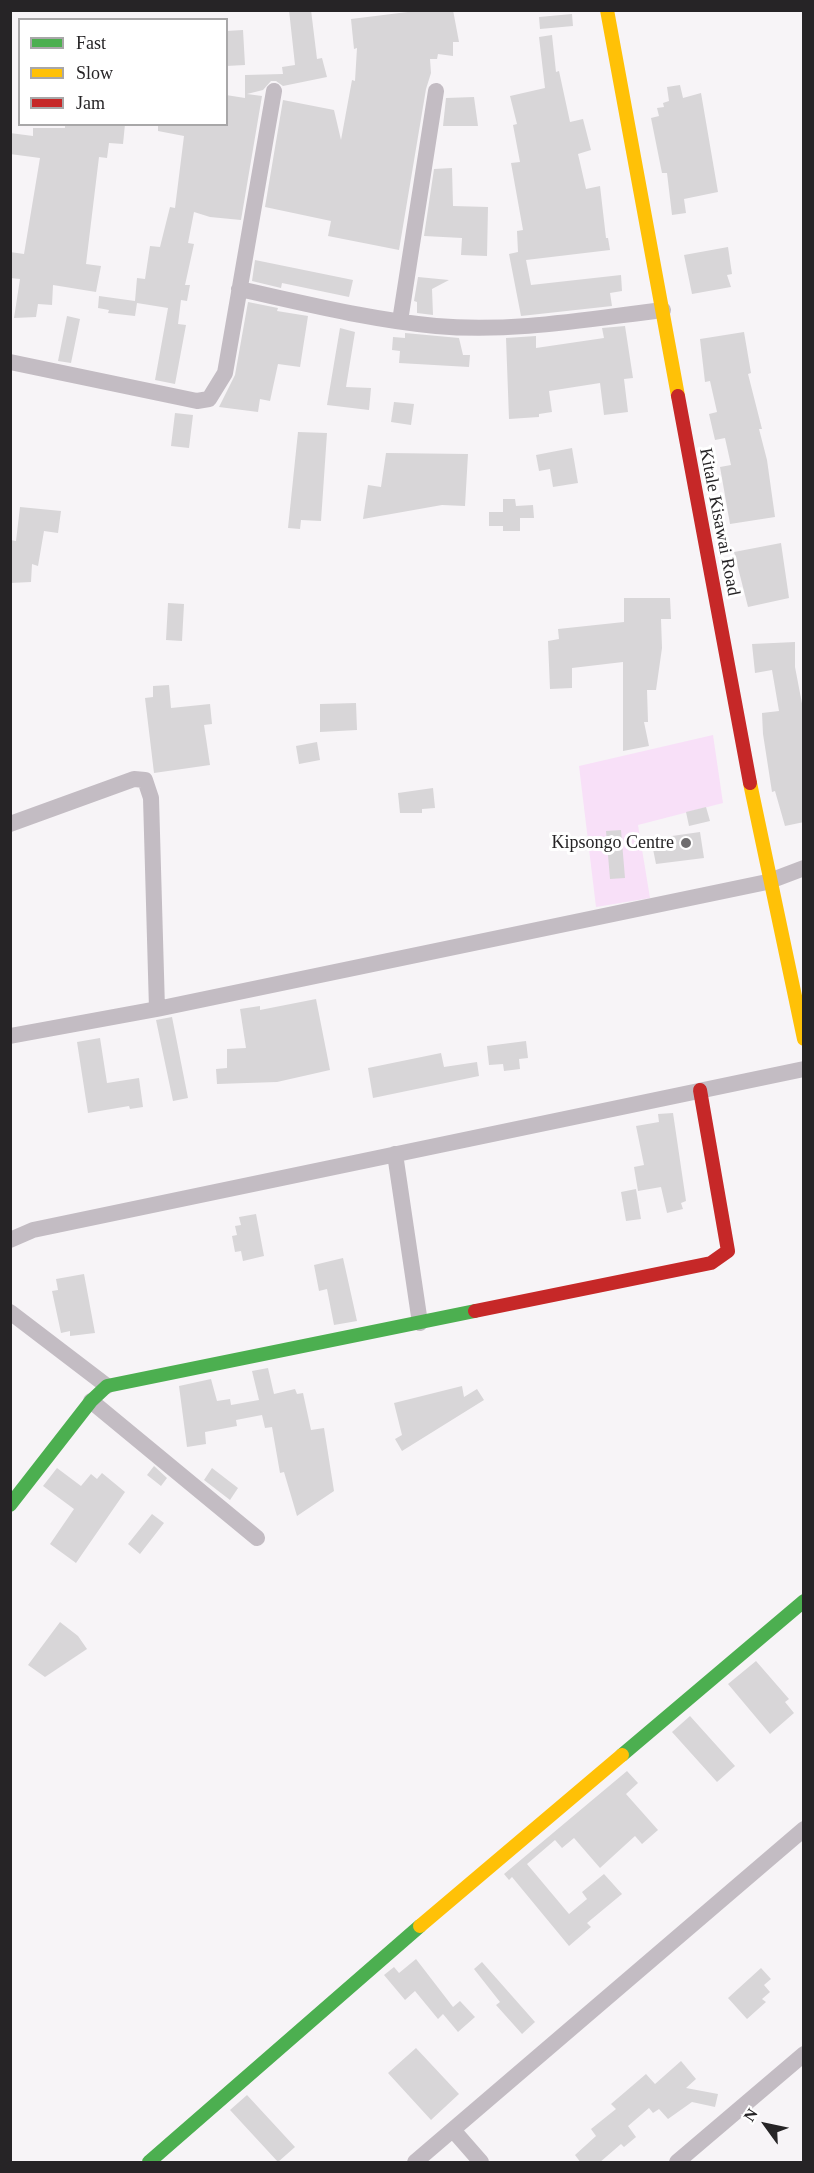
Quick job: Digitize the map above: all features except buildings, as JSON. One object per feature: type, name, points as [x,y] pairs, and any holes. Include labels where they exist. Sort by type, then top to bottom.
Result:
[{"type":"street","name":"Kitale Kisawai Road","points":[[607,10],[632,161],[663,310],[767,882],[804,1039]]},
{"type":"street","points":[[10,362],[197,401],[210,399],[225,373],[274,91]]},
{"type":"street","points":[[400,321],[436,91]]},
{"type":"street","points":[[239,289],[357,315],[437,326],[526,326],[663,310]]},
{"type":"street","points":[[10,824],[134,779],[145,780],[148,783],[151,798],[157,1009]]},
{"type":"street","points":[[10,1036],[157,1009],[767,882],[804,868]]},
{"type":"street","points":[[10,1240],[33,1230],[804,1069]]},
{"type":"street","points":[[10,1505],[91,1401],[107,1386],[711,1263],[728,1251],[700,1090]]},
{"type":"street","points":[[395,1154],[420,1323]]},
{"type":"street","points":[[10,1312],[107,1386]]},
{"type":"street","points":[[91,1401],[257,1538]]},
{"type":"street","points":[[149,2163],[354,1981],[804,1601]]},
{"type":"street","points":[[415,2163],[804,1829]]},
{"type":"street","points":[[677,2163],[804,2054]]},
{"type":"street","points":[[453,2130],[481,2163]]},
{"type":"shaded area","points":[[713,735],[723,803],[638,825],[650,898],[596,907],[579,766]]},
{"type":"traffic: fast","points":[[10,1505],[91,1401],[107,1386],[475,1311]]},
{"type":"traffic: fast","points":[[622,1755],[804,1601]]},
{"type":"traffic: fast","points":[[149,2162],[420,1926]]},
{"type":"traffic: slow","points":[[607,10],[678,396]]},
{"type":"traffic: slow","points":[[750,783],[804,1039]]},
{"type":"traffic: slow","points":[[420,1926],[622,1755]]},
{"type":"traffic: jam","points":[[678,396],[750,783]]},
{"type":"traffic: jam","points":[[475,1311],[711,1263],[728,1251],[700,1090]]},
{"type":"place","name":"Kipsongo Centre","points":[[686,843]]}]
